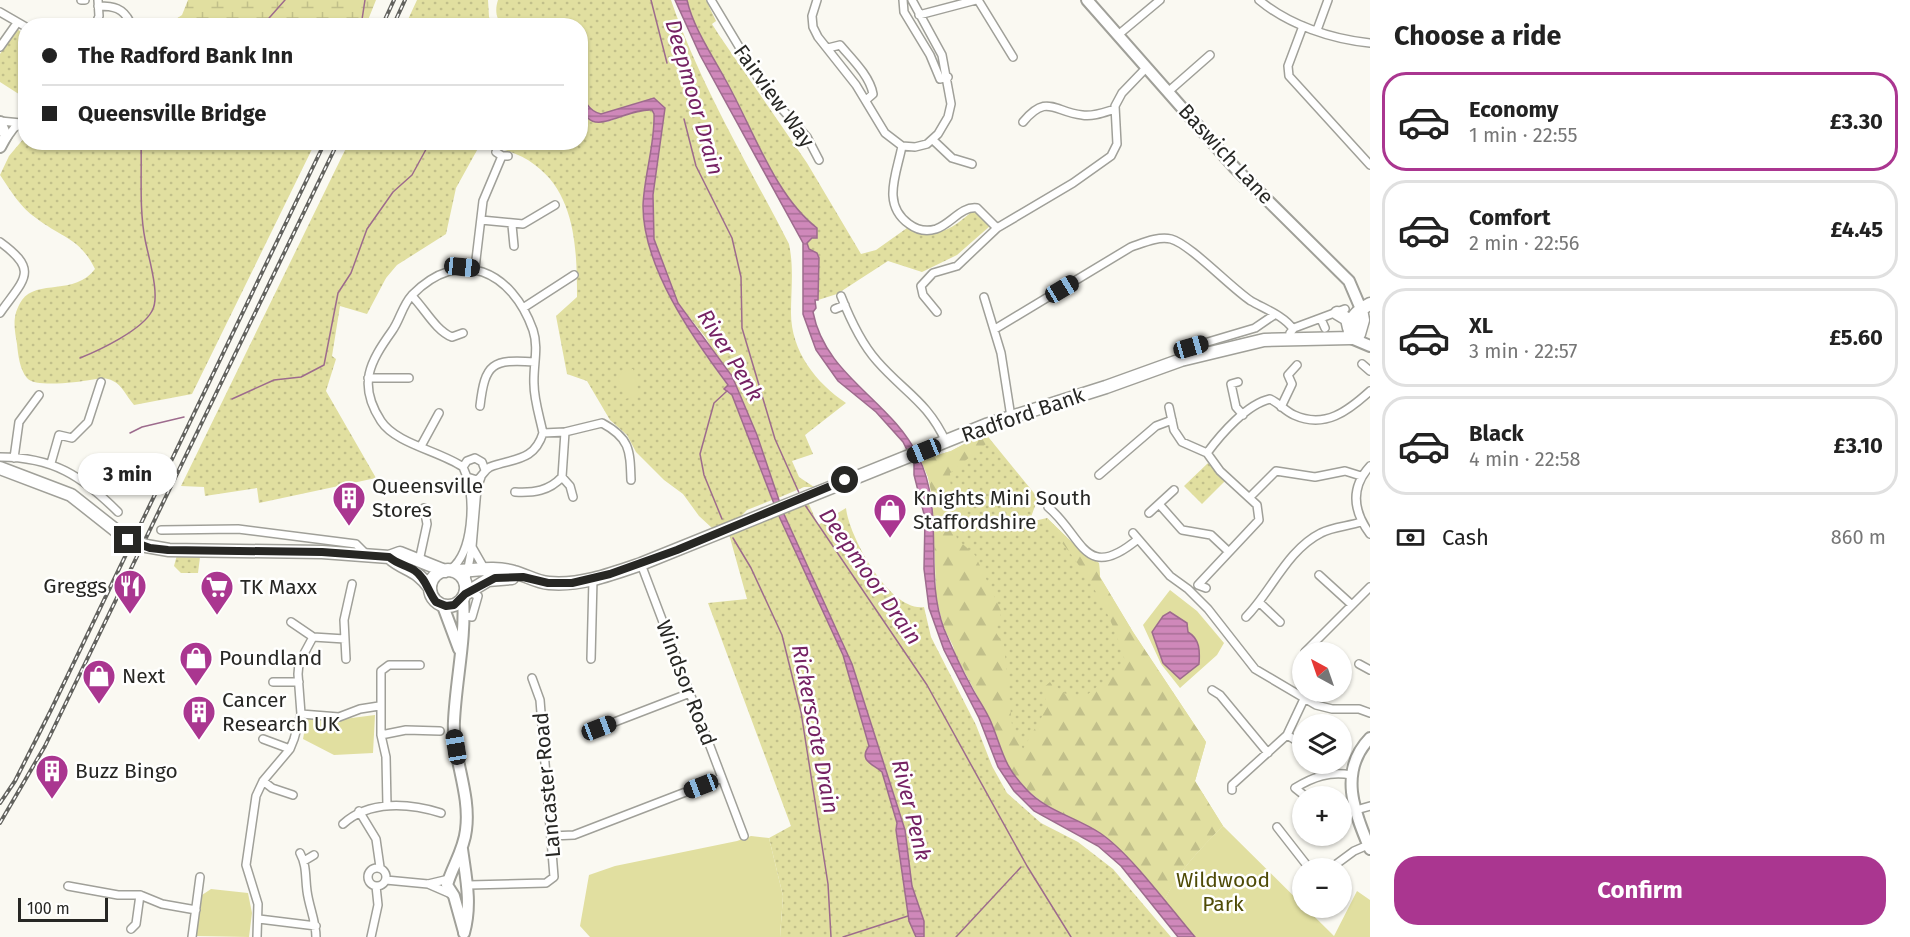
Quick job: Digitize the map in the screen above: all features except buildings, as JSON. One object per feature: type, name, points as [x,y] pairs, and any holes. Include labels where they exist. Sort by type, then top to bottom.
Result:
[{"type":"highway","points":[[1341,311],[1347,319],[1350,334],[1359,334],[1365,307]]},
{"type":"highway","name":"Radford Bank","points":[[523,577],[548,583],[593,579],[641,564],[807,496],[1011,417],[1181,360],[1291,334],[1350,334]]},
{"type":"highway","points":[[0,468],[71,495],[128,540],[146,546],[191,551],[366,554],[389,557],[400,553],[460,575],[466,588]]},
{"type":"highway","points":[[389,557],[396,563],[415,570],[430,588],[433,598],[443,606],[454,605],[466,588],[486,569],[515,572],[523,577]]},
{"type":"highway","points":[[430,588],[434,577],[449,571]]},
{"type":"highway","points":[[466,588],[488,580],[523,577]]},
{"type":"street","name":"Fairview Way","points":[[711,0],[765,90],[807,137],[819,160]]},
{"type":"street","points":[[817,0],[812,16],[813,27],[866,100],[877,124],[894,142],[902,146],[915,147],[933,140],[948,117],[951,104],[948,77],[938,46],[912,0]]},
{"type":"street","points":[[903,0],[904,12],[930,55],[940,79],[948,77]]},
{"type":"street","points":[[919,15],[977,0],[1013,57]]},
{"type":"street","name":"Baswich Lane","points":[[1087,0],[1235,168],[1349,281],[1365,307]]},
{"type":"street","points":[[1118,34],[1160,0]]},
{"type":"street","points":[[1259,0],[1284,19],[1370,43]]},
{"type":"street","points":[[1317,30],[1328,0]]},
{"type":"street","points":[[98,18],[98,3],[113,6],[128,18]]},
{"type":"street","points":[[0,12],[17,23],[0,47]]},
{"type":"street","points":[[1303,26],[1288,66],[1288,76],[1370,165]]},
{"type":"street","points":[[828,48],[840,45],[859,69],[872,88],[873,94],[866,100]]},
{"type":"street","points":[[1169,91],[1210,54]]},
{"type":"street","points":[[938,312],[923,295],[921,286],[926,279],[933,273],[957,266],[997,228],[1073,183],[1111,156],[1117,144],[1115,109],[1122,93],[1148,67]]},
{"type":"street","points":[[1023,122],[1033,110],[1051,104],[1082,115],[1115,109]]},
{"type":"street","points":[[1,146],[5,130],[0,122],[18,121]]},
{"type":"street","points":[[1,146],[18,127]]},
{"type":"street","points":[[933,140],[952,158],[972,164]]},
{"type":"street","points":[[902,146],[892,193],[896,211],[907,222],[925,231],[936,229],[969,207],[977,208],[997,228]]},
{"type":"street","points":[[475,268],[485,195],[502,155]]},
{"type":"street","points":[[481,220],[512,225],[523,224],[556,205]]},
{"type":"street","points":[[512,225],[514,246]]},
{"type":"street","points":[[995,329],[1131,247],[1152,240],[1171,239],[1183,246],[1238,292],[1286,321],[1291,334]]},
{"type":"street","points":[[0,242],[18,255],[25,269],[23,280],[0,313]]},
{"type":"street","points":[[465,476],[474,480],[486,471],[528,456],[537,448],[543,434],[534,385],[534,333],[523,308],[502,284],[475,268],[462,267],[436,276],[412,296],[372,360],[368,378],[371,398],[381,420],[391,433],[462,464],[475,458],[482,462],[486,471]]},
{"type":"street","points":[[523,308],[574,275]]},
{"type":"street","points":[[412,296],[428,311],[444,334],[452,337],[464,333]]},
{"type":"street","points":[[841,296],[866,347],[878,362],[930,411],[946,442]]},
{"type":"street","points":[[984,297],[995,329],[1007,384],[1011,417]]},
{"type":"street","points":[[835,309],[845,305]]},
{"type":"street","name":"Radford Bank","points":[[1291,334],[1341,311]]},
{"type":"street","points":[[1191,347],[1255,327],[1274,315]]},
{"type":"street","points":[[1321,319],[1325,328]]},
{"type":"street","points":[[1350,334],[1370,346]]},
{"type":"street","points":[[480,406],[483,382],[487,372],[497,364],[508,360],[535,362]]},
{"type":"street","points":[[1362,364],[1370,371]]},
{"type":"street","points":[[1281,407],[1292,384],[1288,375],[1297,365]]},
{"type":"street","points":[[368,378],[409,378]]},
{"type":"street","points":[[51,463],[59,435],[72,438],[88,422],[101,382]]},
{"type":"street","points":[[1238,382],[1231,384],[1236,407],[1244,416]]},
{"type":"street","points":[[1207,453],[1244,416],[1264,400],[1270,399],[1281,407],[1307,419],[1320,421],[1342,413],[1370,391]]},
{"type":"street","points":[[14,458],[19,422],[39,395]]},
{"type":"street","points":[[1169,407],[1182,442],[1207,453],[1221,471],[1257,505],[1259,520],[1198,585],[1206,588]]},
{"type":"street","points":[[421,446],[439,413]]},
{"type":"street","points":[[1099,475],[1104,465],[1156,426],[1172,420]]},
{"type":"street","points":[[543,434],[565,432],[602,423],[617,431],[624,439],[630,454],[631,480]]},
{"type":"street","points":[[515,492],[541,490],[554,486],[562,477],[565,432]]},
{"type":"street","points":[[0,458],[51,463],[72,473],[97,490],[118,512]]},
{"type":"street","points":[[449,571],[459,562],[467,545],[471,489],[462,464]]},
{"type":"street","points":[[1370,466],[1361,476],[1355,494],[1361,522],[1370,534]]},
{"type":"street","points":[[464,935],[452,895],[447,888],[462,848],[466,828],[466,796],[454,722],[477,488],[486,471]]},
{"type":"street","points":[[1250,497],[1276,471],[1315,477],[1345,471],[1361,476]]},
{"type":"street","points":[[562,477],[570,486],[573,497]]},
{"type":"street","points":[[1149,513],[1173,490]]},
{"type":"street","points":[[1159,504],[1182,531],[1211,536],[1229,552]]},
{"type":"street","points":[[418,561],[427,524],[424,508]]},
{"type":"street","points":[[1053,510],[1087,552],[1102,562],[1118,553],[1135,536],[1170,576],[1188,589],[1208,609],[1255,669],[1292,692]]},
{"type":"street","points":[[1246,617],[1260,603],[1281,570],[1312,539],[1321,533],[1361,522]]},
{"type":"street","points":[[161,530],[238,529],[356,544],[366,554]]},
{"type":"street","points":[[472,547],[476,557],[486,569]]},
{"type":"street","name":"Windsor Road","points":[[641,564],[744,836]]},
{"type":"street","points":[[1318,575],[1352,605]]},
{"type":"street","points":[[591,659],[593,579]]},
{"type":"street","points":[[1318,587],[1325,580]]},
{"type":"street","points":[[343,655],[344,620],[352,585]]},
{"type":"street","points":[[1315,642],[1370,586]]},
{"type":"street","points":[[1260,603],[1280,622]]},
{"type":"street","points":[[443,606],[462,658]]},
{"type":"street","points":[[292,634],[294,624],[314,637],[345,639]]},
{"type":"street","points":[[257,937],[258,904],[248,875],[247,855],[256,796],[263,781],[290,749],[301,714],[299,663],[314,637]]},
{"type":"street","points":[[1359,664],[1370,669]]},
{"type":"street","points":[[387,806],[386,757],[381,735],[381,671],[385,666],[420,665]]},
{"type":"street","name":"Lancaster Road","points":[[468,886],[551,881],[555,873],[540,700],[532,678]]},
{"type":"street","points":[[273,682],[299,682]]},
{"type":"street","points":[[1212,690],[1222,691],[1268,753]]},
{"type":"street","points":[[599,728],[690,693]]},
{"type":"street","points":[[1231,785],[1287,735],[1303,702]]},
{"type":"street","points":[[1312,702],[1332,709],[1359,709],[1370,713]]},
{"type":"street","points":[[301,714],[339,717],[360,709],[380,706]]},
{"type":"street","points":[[381,735],[406,730],[440,731]]},
{"type":"street","points":[[270,732],[265,740],[290,749]]},
{"type":"street","points":[[1287,735],[1292,738]]},
{"type":"street","points":[[1345,858],[1354,851],[1369,847],[1351,794],[1351,775],[1356,756],[1370,738]]},
{"type":"street","points":[[1298,786],[1327,774],[1351,775]]},
{"type":"street","points":[[551,836],[574,835],[722,778]]},
{"type":"street","points":[[263,781],[272,788],[293,795]]},
{"type":"street","points":[[343,824],[348,814],[387,806],[441,813]]},
{"type":"street","points":[[1356,810],[1370,806]]},
{"type":"street","points":[[358,811],[376,839],[380,867],[385,871],[386,880]]},
{"type":"street","points":[[1277,827],[1302,858]]},
{"type":"street","points":[[1282,834],[1289,828]]},
{"type":"street","points":[[462,848],[468,886],[468,919],[464,935]]},
{"type":"street","points":[[314,855],[302,857],[307,892],[316,926],[316,937]]},
{"type":"street","points":[[376,886],[369,882],[368,875],[373,868],[380,867]]},
{"type":"street","points":[[428,884],[460,875],[468,886]]},
{"type":"street","points":[[192,937],[200,878]]},
{"type":"street","points":[[376,886],[386,880],[428,884],[452,895],[460,896],[468,886]]},
{"type":"street","points":[[68,886],[118,896],[140,895],[162,904],[196,910]]},
{"type":"street","points":[[376,886],[378,905],[371,936],[380,937]]},
{"type":"street","points":[[136,927],[140,895]]},
{"type":"street","points":[[259,919],[316,926]]},
{"type":"green space","points":[[188,0],[376,0],[369,18],[178,18],[182,15]]},
{"type":"green space","points":[[417,0],[488,0],[490,18],[409,18]]},
{"type":"green space","points":[[498,0],[671,0],[710,93],[789,244],[792,270],[792,327],[800,353],[815,376],[846,403],[805,435],[813,454],[792,461],[799,477],[814,487],[804,487],[778,498],[757,435],[706,338],[678,303],[654,239],[653,195],[664,117],[654,98],[601,114],[592,109],[588,104],[588,18],[498,18],[496,7]]},
{"type":"green space","points":[[687,0],[706,0],[716,21],[712,24],[807,163],[861,254],[876,250],[907,228],[928,233],[943,231],[974,210],[990,226],[957,255],[922,272],[888,261],[837,294],[818,300],[819,258],[818,254],[809,249],[807,243],[814,237],[817,228],[801,214],[775,178],[698,31]]},
{"type":"green space","points":[[16,28],[18,30],[18,94],[0,82],[0,54]]},
{"type":"green space","points":[[643,109],[652,110],[654,114],[643,206],[645,230],[651,253],[660,277],[685,324],[728,386],[727,393],[732,394],[772,500],[747,510],[737,520],[712,528],[699,516],[683,494],[664,480],[636,452],[627,435],[610,420],[587,381],[567,374],[556,316],[577,297],[575,243],[571,225],[559,192],[549,177],[529,161],[505,150],[588,150],[588,118],[607,122]]},
{"type":"green space","points":[[18,145],[18,150],[312,150],[192,394],[134,405],[119,385],[110,380],[47,384],[32,381],[25,375],[21,367],[15,327],[15,316],[22,300],[37,290],[77,282],[87,277],[95,269],[77,245],[30,214],[16,198],[0,175],[9,156]]},
{"type":"green space","points":[[345,150],[477,150],[456,188],[446,234],[397,265],[386,278],[367,314],[340,306],[332,356],[336,359],[326,391],[376,478],[259,503],[257,488],[205,496],[204,487],[181,486]]},
{"type":"green space","points":[[633,369],[639,395],[625,399],[618,378],[622,372]]},
{"type":"green space","points":[[985,433],[1038,498],[1031,517],[1034,521],[1047,518],[1084,554],[1099,563],[1100,577],[1133,632],[1206,742],[1195,781],[1223,826],[1183,870],[1164,901],[1102,834],[1079,821],[997,744],[991,722],[955,654],[935,565],[933,500],[928,477],[921,460],[951,451]]},
{"type":"green space","points":[[985,433],[986,444],[950,473],[952,515],[957,539],[975,555],[1001,611],[999,623],[993,628],[1004,645],[1012,725],[1023,749],[1048,706],[1042,689],[1050,682],[1070,697],[1088,694],[1126,664],[1113,625],[1095,590],[1073,557],[1047,525],[1047,518],[1084,554],[1099,563],[1100,577],[1133,632],[1206,742],[1195,781],[1223,826],[1183,870],[1164,901],[1102,834],[1050,808],[1028,791],[1009,769],[991,722],[943,626],[936,596],[933,500],[928,477],[921,460],[951,451]]},
{"type":"green space","points":[[1208,463],[1225,481],[1202,504],[1184,486]]},
{"type":"green space","points":[[808,502],[818,525],[846,508],[863,553],[885,586],[898,598],[911,605],[924,607],[931,637],[976,725],[992,766],[1007,793],[1041,823],[1078,842],[1113,869],[1171,937],[924,937],[924,921],[912,886],[905,829],[852,664],[783,512]]},
{"type":"green space","points":[[778,514],[843,655],[869,746],[866,751],[882,772],[897,823],[896,830],[909,921],[916,937],[780,937],[783,896],[769,838],[791,826],[708,603],[747,599],[729,534]]},
{"type":"green space","points":[[177,555],[200,557],[198,573],[181,573],[174,566]]},
{"type":"green space","points":[[1170,590],[1197,611],[1224,643],[1217,655],[1180,688],[1161,664],[1143,625]]},
{"type":"green space","points":[[375,715],[373,753],[334,755],[303,739],[307,718],[336,720]]},
{"type":"green space","name":"Wildwood Park","points":[[1223,826],[1292,894],[1292,918],[1316,918],[1334,936],[1343,918],[1352,918],[1352,901],[1357,891],[1370,900],[1370,937],[1195,937],[1164,901],[1183,870]]},
{"type":"green space","points":[[751,836],[769,838],[783,896],[780,937],[590,937],[580,926],[589,875],[615,866],[737,841]]},
{"type":"green space","points":[[211,889],[248,893],[252,913],[249,937],[196,936],[202,895]]},
{"type":"shaded area","points":[[675,0],[687,0],[698,31],[776,179],[802,214],[817,228],[817,238],[812,238],[807,243],[809,249],[817,253],[819,258],[818,300],[815,300],[816,308],[813,312],[820,334],[844,371],[892,419],[918,456],[931,499],[935,586],[944,629],[973,690],[989,717],[1008,765],[1034,797],[1091,827],[1112,842],[1137,867],[1195,937],[1178,937],[1121,866],[1098,846],[1034,811],[1014,791],[998,767],[979,718],[944,650],[929,608],[924,569],[925,518],[914,475],[914,464],[903,442],[876,412],[838,381],[816,350],[803,314],[803,243],[700,55]]},
{"type":"shaded area","points":[[654,98],[665,108],[653,195],[654,239],[678,303],[732,376],[757,435],[783,512],[852,664],[905,830],[912,886],[924,921],[924,937],[916,937],[909,921],[896,830],[897,823],[882,772],[866,759],[865,755],[869,746],[843,655],[778,514],[732,395],[724,389],[728,385],[685,323],[660,277],[651,253],[645,229],[643,206],[654,114],[652,110],[640,111],[595,122],[588,118],[588,105],[601,114]]},
{"type":"shaded area","points":[[1170,612],[1187,623],[1188,632],[1195,638],[1199,650],[1199,664],[1180,679],[1163,663],[1152,632],[1163,616]]},
{"type":"waterway","points":[[269,18],[285,0]]},
{"type":"waterway","points":[[362,18],[365,0]]},
{"type":"waterway","name":"Deepmoor Drain","points":[[651,0],[667,63]]},
{"type":"waterway","name":"Deepmoor Drain","points":[[684,119],[696,166],[732,238],[741,277],[742,328],[775,439],[800,495]]},
{"type":"waterway","points":[[80,358],[109,345],[130,332],[152,311],[155,286],[142,215],[141,150]]},
{"type":"waterway","points":[[232,399],[274,380],[301,377],[324,365],[338,293],[351,273],[367,229],[393,192],[412,175],[426,150]]},
{"type":"waterway","name":"Rickerscote Drain","points":[[722,519],[704,475],[700,454],[714,403],[727,391]]},
{"type":"waterway","points":[[130,433],[142,427],[184,417]]},
{"type":"waterway","name":"Deepmoor Drain","points":[[805,505],[927,685],[1027,866],[1071,937]]},
{"type":"waterway","name":"Rickerscote Drain","points":[[733,538],[751,568],[782,635],[801,712],[828,884],[831,937]]},
{"type":"waterway","points":[[956,937],[1021,867]]},
{"type":"waterway","points":[[843,937],[908,916]]},
{"type":"railway","points":[[386,18],[394,0]]},
{"type":"railway","points":[[397,18],[405,0]]},
{"type":"railway","points":[[0,803],[15,781],[51,710],[321,150]]},
{"type":"railway","points":[[0,823],[45,746],[334,150]]},
{"type":"place","name":"Queensville Stores","points":[[349,527]]},
{"type":"place","name":"Knights Mini South Staffordshire","points":[[890,539]]},
{"type":"place","name":"Greggs","points":[[130,615]]},
{"type":"place","name":"TK Maxx","points":[[217,616]]},
{"type":"place","name":"Poundland","points":[[196,687]]},
{"type":"place","name":"Next","points":[[99,705]]},
{"type":"place","name":"Cancer Research UK","points":[[199,741]]},
{"type":"place","name":"Buzz Bingo","points":[[52,800]]},
{"type":"route","points":[[128,540],[150,548],[168,550],[322,552],[389,557],[396,563],[415,570],[430,588],[431,595],[436,602],[443,606],[450,606],[461,601],[465,594],[478,585],[495,578],[523,577],[548,583],[572,583],[627,569],[713,536],[845,480]]},
{"type":"water label","name":"River Penk","points":[[731,355]]},
{"type":"water label","name":"River Penk","points":[[912,810]]}]
